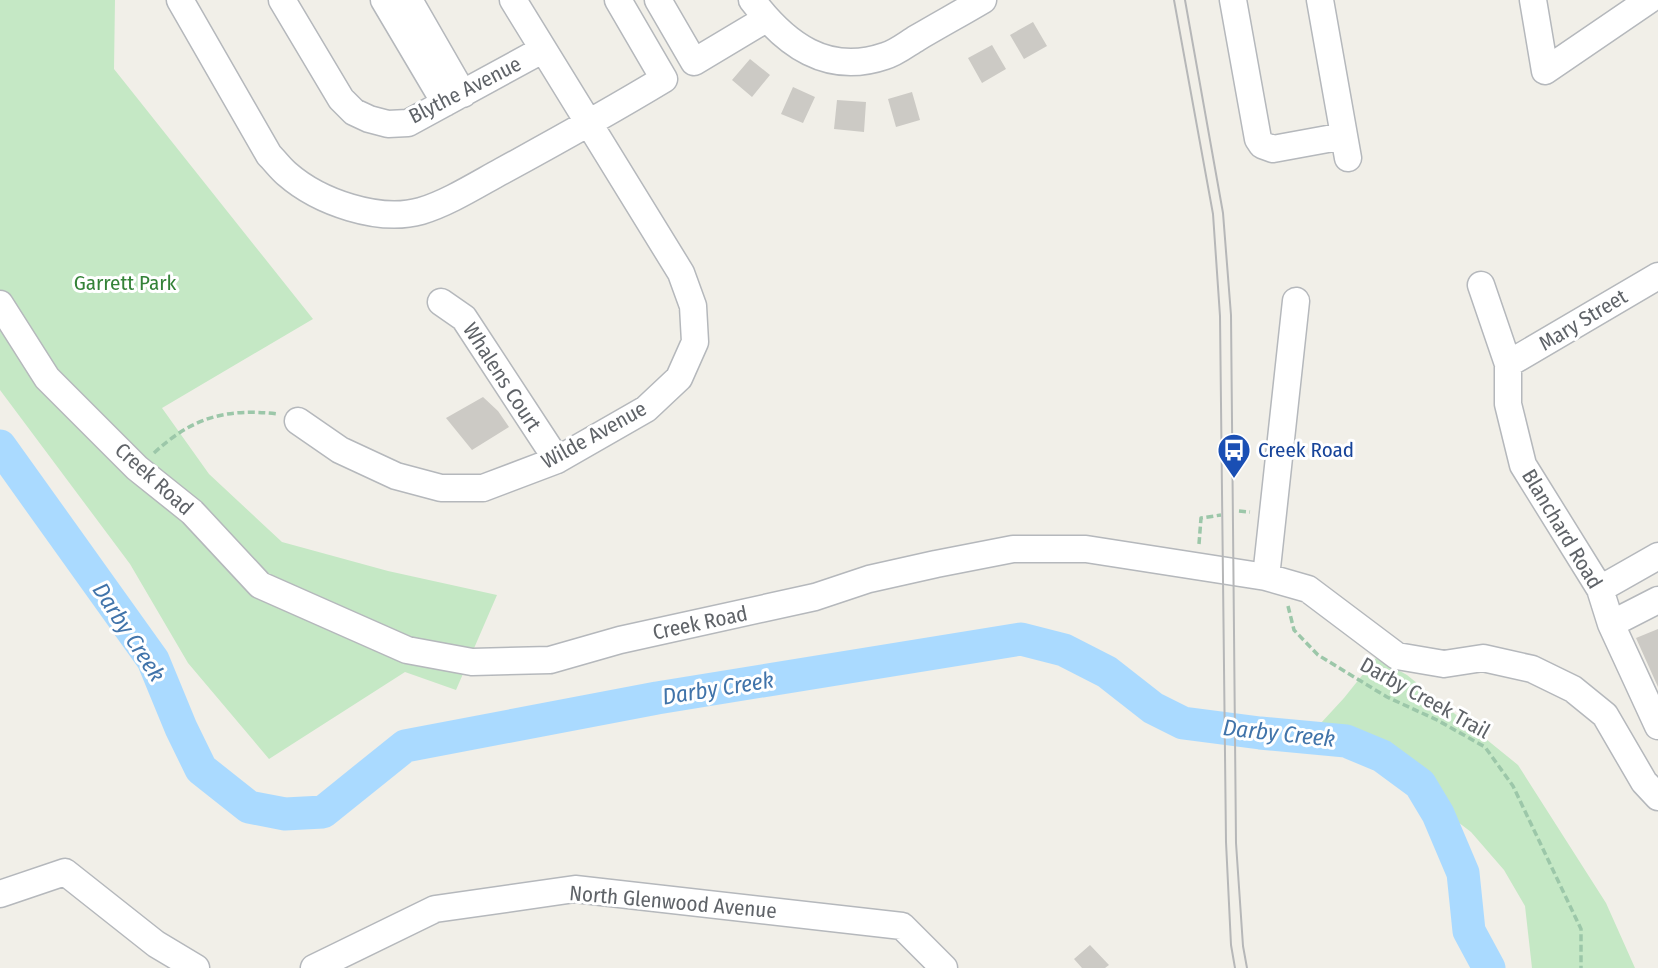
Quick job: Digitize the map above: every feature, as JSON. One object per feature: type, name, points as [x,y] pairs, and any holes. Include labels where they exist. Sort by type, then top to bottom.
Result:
[{"type":"street","points":[[180,0],[269,155],[287,174],[312,191],[356,209],[399,214],[421,211],[465,191],[589,124],[664,79],[618,0]]},
{"type":"street","name":"Blythe Avenue","points":[[282,0],[341,99],[354,112],[388,124],[408,123],[542,50]]},
{"type":"street","points":[[384,0],[454,99]]},
{"type":"street","points":[[409,0],[454,99]]},
{"type":"street","name":"Wilde Avenue","points":[[298,421],[340,450],[396,476],[440,488],[483,488],[556,460],[646,409],[679,378],[695,342],[693,306],[681,273],[513,0]]},
{"type":"street","points":[[658,0],[694,62],[756,5],[790,43],[812,55],[834,61],[860,62],[887,56],[983,0]]},
{"type":"street","points":[[1233,0],[1258,139],[1262,145],[1273,149],[1346,147],[1320,0]]},
{"type":"street","points":[[1533,0],[1545,71],[1636,4]]},
{"type":"street","name":"Mary Street","points":[[1508,364],[1658,276]]},
{"type":"street","name":"Blanchard Road","points":[[1481,285],[1508,364],[1508,404],[1523,465],[1600,589],[1611,624],[1658,726]]},
{"type":"street","points":[[1278,581],[1296,301]]},
{"type":"street","name":"Whalens Court","points":[[440,302],[464,318],[556,460]]},
{"type":"street","name":"Creek Road","points":[[0,304],[47,378],[137,468],[192,512],[260,585],[407,650],[472,662],[550,660],[620,640],[815,597],[869,579],[1013,549],[1086,549],[1198,565],[1308,589],[1398,656],[1444,664],[1483,659],[1532,669],[1573,689],[1605,715],[1644,782],[1658,797]]},
{"type":"street","points":[[1600,589],[1658,556]]},
{"type":"street","points":[[1611,624],[1658,600]]},
{"type":"street","points":[[0,894],[65,872],[156,944],[196,968]]},
{"type":"street","name":"North Glenwood Avenue","points":[[314,968],[435,909],[575,889],[902,926],[944,968]]},
{"type":"path","points":[[137,468],[188,426],[217,415],[249,411],[278,414],[298,421]]},
{"type":"path","points":[[1198,565],[1200,518],[1221,514]]},
{"type":"path","name":"Darby Creek Trail","points":[[1278,581],[1294,630],[1318,655],[1387,697],[1437,720],[1485,747],[1513,786],[1581,929],[1581,968]]},
{"type":"green space","name":"Garrett Park","points":[[0,0],[115,0],[114,69],[313,319],[162,408],[209,474],[282,542],[388,571],[497,595],[456,690],[405,672],[269,759],[188,663],[130,564],[0,390]]},
{"type":"green space","points":[[1376,658],[1407,675],[1518,765],[1606,903],[1635,968],[1532,968],[1525,906],[1504,870],[1471,832],[1395,774],[1353,760],[1309,736]]},
{"type":"building","points":[[1033,22],[1047,46],[1024,59],[1010,35]]},
{"type":"building","points":[[992,45],[1006,69],[982,83],[968,58]]},
{"type":"building","points":[[750,59],[770,75],[752,97],[732,80]]},
{"type":"building","points":[[793,87],[815,97],[803,123],[781,114]]},
{"type":"building","points":[[912,92],[920,120],[896,127],[888,99]]},
{"type":"building","points":[[837,100],[866,102],[864,132],[834,129]]},
{"type":"building","points":[[483,397],[498,411],[509,427],[472,450],[446,418]]},
{"type":"building","points":[[1658,629],[1658,687],[1636,638]]},
{"type":"building","points":[[1090,945],[1109,965],[1105,968],[1082,968],[1074,959]]},
{"type":"waterway","name":"Darby Creek","points":[[0,446],[153,660],[201,769],[249,807],[285,814],[323,812],[405,746],[657,698],[1021,639],[1064,650],[1107,672],[1153,708],[1183,723],[1346,741],[1382,756],[1420,784],[1438,814],[1463,873],[1469,931],[1489,968]]},
{"type":"tram line","points":[[1174,0],[1213,214],[1220,316],[1226,842],[1231,945],[1235,968]]},
{"type":"tram line","points":[[1185,0],[1223,213],[1231,315],[1236,843],[1247,968]]},
{"type":"place","name":"Creek Road","points":[[1234,480]]}]
